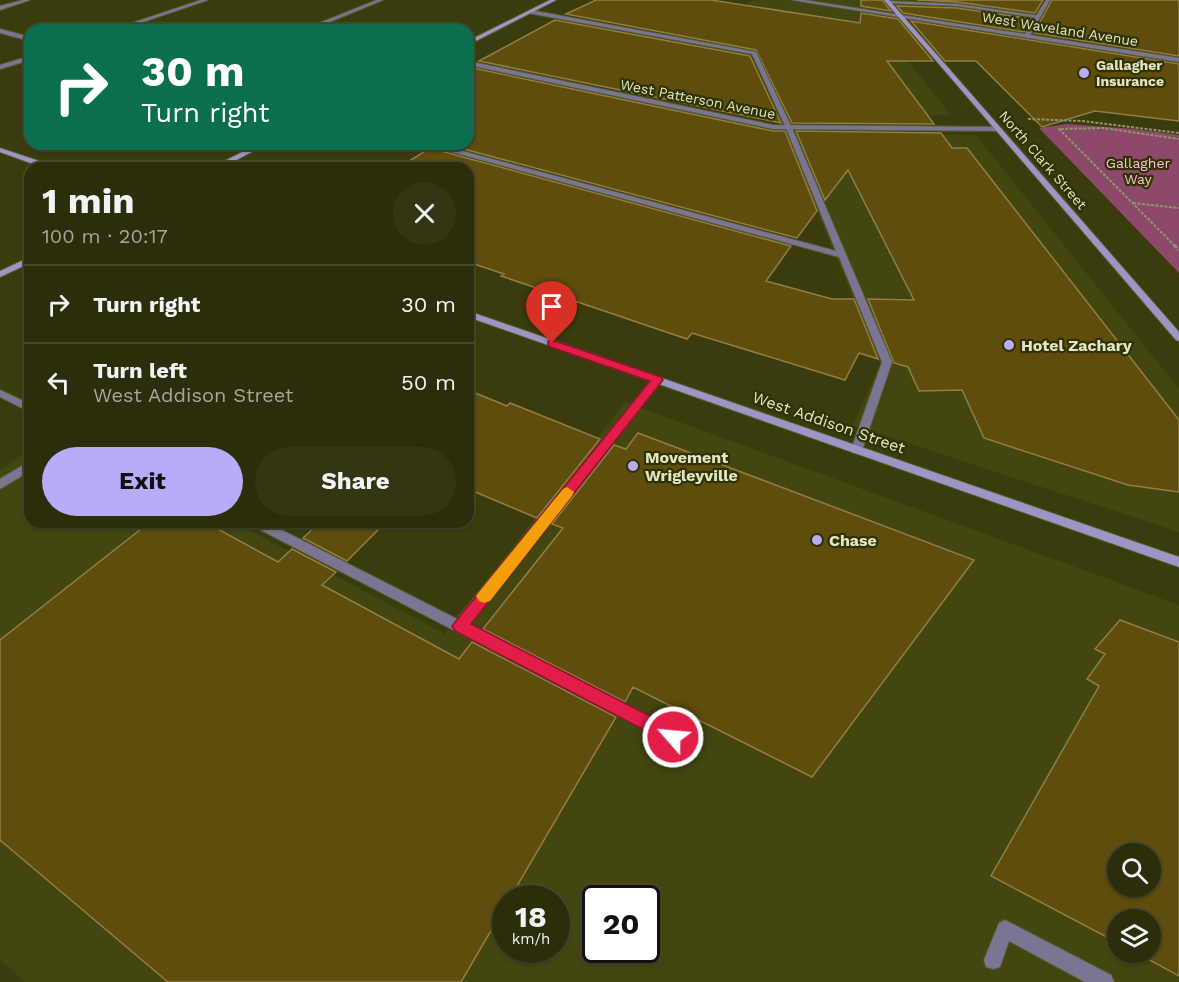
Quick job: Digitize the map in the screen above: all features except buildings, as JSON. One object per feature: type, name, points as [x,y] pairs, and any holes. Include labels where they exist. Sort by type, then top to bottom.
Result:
[{"type":"street","points":[[0,8],[28,0]]},
{"type":"street","points":[[132,24],[206,0]]},
{"type":"street","points":[[320,24],[381,0]]},
{"type":"street","points":[[474,40],[554,0]]},
{"type":"street","name":"West Waveland Avenue","points":[[794,0],[1179,60]]},
{"type":"street","points":[[1027,36],[1048,0]]},
{"type":"street","points":[[887,1],[957,5],[1038,16]]},
{"type":"street","name":"North Clark Street","points":[[887,1],[1179,338]]},
{"type":"street","points":[[530,12],[754,53],[789,128],[887,362],[857,450]]},
{"type":"street","points":[[0,31],[24,37]]},
{"type":"street","points":[[0,67],[24,60]]},
{"type":"street","name":"West Patterson Avenue","points":[[474,64],[773,128],[999,129]]},
{"type":"street","points":[[0,150],[34,162]]},
{"type":"street","points":[[227,162],[252,150]]},
{"type":"street","points":[[450,150],[842,255]]},
{"type":"street","points":[[0,274],[24,263]]},
{"type":"street","name":"West Addison Street","points":[[474,316],[1179,562]]},
{"type":"street","points":[[460,626],[657,380]]},
{"type":"street","points":[[0,393],[24,405]]},
{"type":"street","points":[[0,485],[24,469]]},
{"type":"street","points":[[267,528],[673,737]]},
{"type":"street","points":[[993,960],[1005,928],[1104,982]]},
{"type":"path","points":[[1024,119],[1082,121],[1179,133]]},
{"type":"path","points":[[1179,139],[1125,131],[1070,127],[1059,129],[1179,250]]},
{"type":"path","points":[[1132,203],[1179,208]]},
{"type":"shaded area","points":[[753,0],[865,0],[880,26],[951,115],[787,116],[758,51],[719,44],[737,30],[715,26]]},
{"type":"shaded area","points":[[891,0],[1041,0],[1021,31],[902,12]]},
{"type":"shaded area","name":"Hotel Zachary","points":[[785,134],[976,135],[1179,389],[1179,532],[853,425],[880,364]]},
{"type":"shaded area","points":[[625,402],[1179,605],[1179,982],[25,982],[0,959],[0,470],[24,454],[24,528],[245,528],[445,634]]},
{"type":"green space","name":"Gallagher Way","points":[[1067,124],[1179,135],[1179,273],[1039,128]]},
{"type":"slow traffic","points":[[484,596],[567,492]]},
{"type":"place","name":"Gallagher Insurance","points":[[1084,73]]},
{"type":"place","name":"Hotel Zachary","points":[[1009,345]]},
{"type":"place","name":"Movement Wrigleyville","points":[[633,466]]},
{"type":"place","name":"Chase","points":[[817,540]]},
{"type":"route","points":[[552,343],[657,380],[460,626],[673,737]]}]
